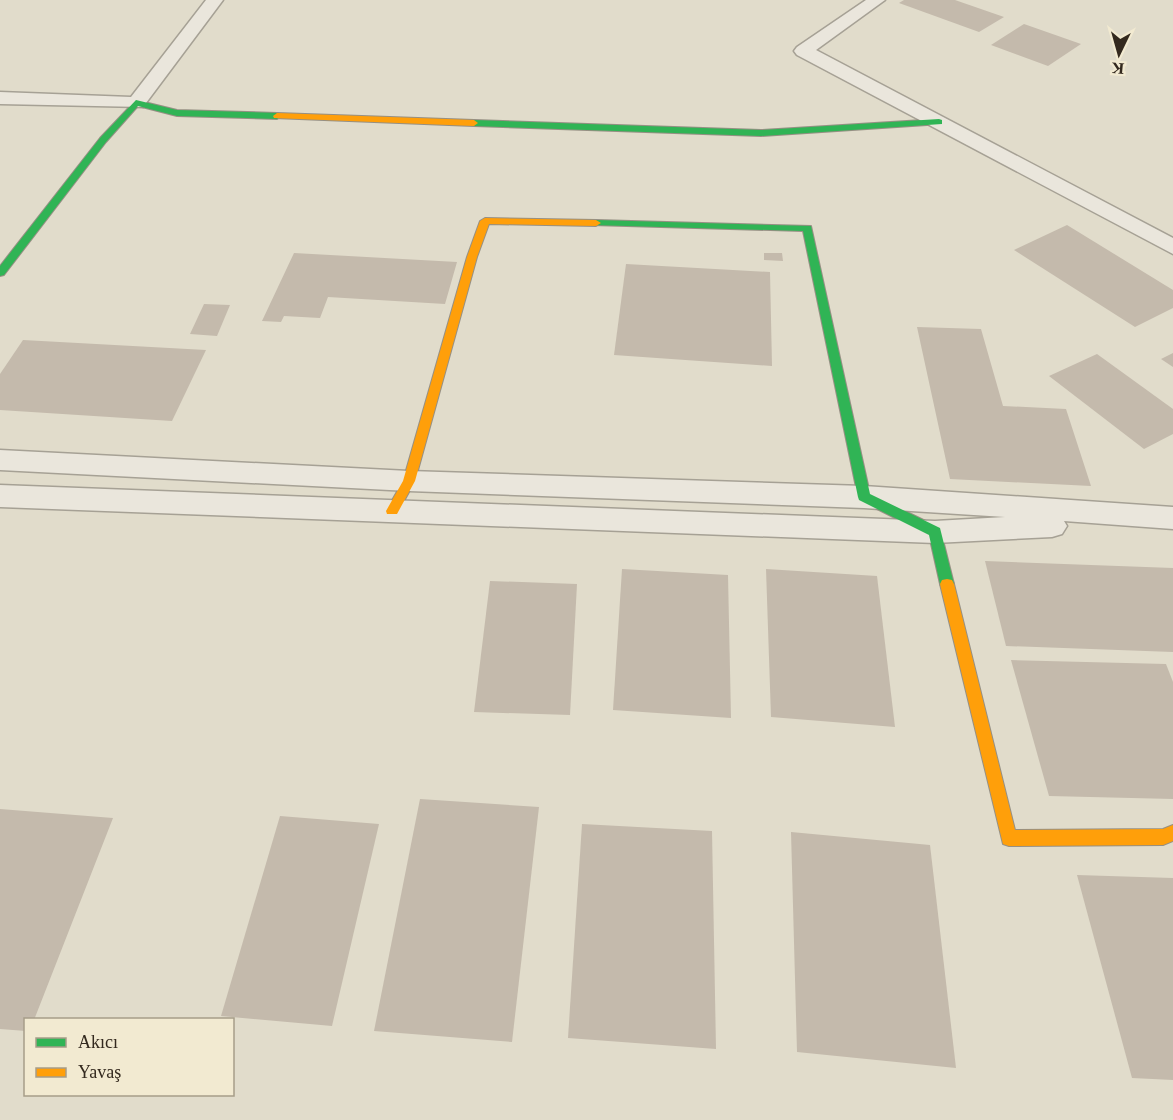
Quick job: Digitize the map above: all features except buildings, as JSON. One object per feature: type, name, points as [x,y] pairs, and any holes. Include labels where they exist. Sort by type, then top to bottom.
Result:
[{"type":"street","points":[[0,273],[215,0]]},
{"type":"street","points":[[877,0],[802,51],[1173,247]]},
{"type":"street","points":[[0,98],[136,103],[177,113],[761,132],[939,122]]},
{"type":"street","points":[[392,511],[409,481],[472,257],[485,221],[807,228],[864,497]]},
{"type":"street","points":[[0,460],[409,481],[864,497],[1173,519]]},
{"type":"street","points":[[0,496],[935,532],[1173,519]]},
{"type":"street","points":[[864,497],[935,532]]},
{"type":"street","points":[[935,532],[1009,838],[1163,837],[1173,833]]},
{"type":"traffic: fast","points":[[0,273],[103,140],[136,103],[177,113],[277,116]]},
{"type":"traffic: fast","points":[[474,123],[761,133],[939,122]]},
{"type":"traffic: fast","points":[[596,223],[807,228],[864,497],[935,532],[947,584]]},
{"type":"traffic: slow","points":[[277,116],[474,123]]},
{"type":"traffic: slow","points":[[392,511],[409,481],[472,257],[485,221],[596,223]]},
{"type":"traffic: slow","points":[[947,584],[1009,838],[1163,837],[1173,833]]}]
